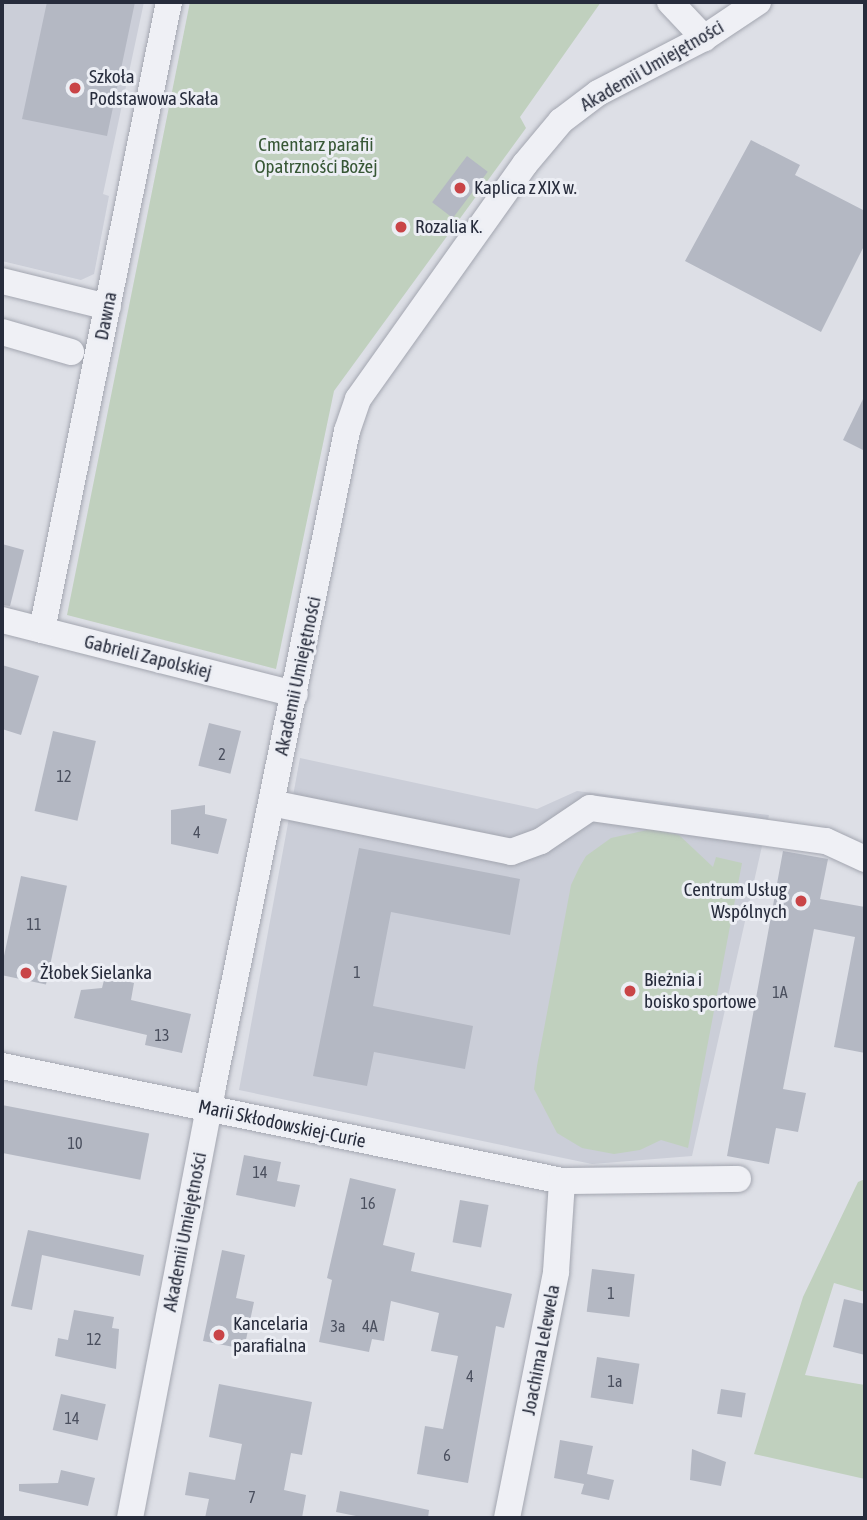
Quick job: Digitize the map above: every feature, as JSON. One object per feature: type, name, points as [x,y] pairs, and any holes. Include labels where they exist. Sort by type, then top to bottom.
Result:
[{"type":"street","name":"Dawna","points":[[42,630],[169,2]]},
{"type":"street","points":[[670,2],[704,38]]},
{"type":"street","name":"Akademii Umiejętności","points":[[130,1518],[209,1109],[347,431],[376,369],[561,121],[598,93],[704,38],[758,2]]},
{"type":"street","points":[[2,281],[108,307]]},
{"type":"street","points":[[2,332],[71,352]]},
{"type":"street","name":"Gabrieli Zapolskiej","points":[[2,620],[295,694]]},
{"type":"street","points":[[271,803],[511,852],[541,841],[590,808],[826,841],[865,859]]},
{"type":"street","name":"Marii Skłodowskiej-Curie","points":[[2,1066],[562,1181],[738,1179]]},
{"type":"street","name":"Joachima Lelewela","points":[[507,1518],[556,1272],[562,1181]]},
{"type":"shaded area","points":[[2,2],[144,2],[103,194],[109,196],[94,274],[81,280],[2,261]]},
{"type":"shaded area","points":[[300,758],[537,809],[577,791],[769,815],[692,1156],[592,1164],[239,1090]]},
{"type":"green space","name":"Cmentarz parafii Opatrzności Bożej","points":[[190,2],[601,2],[520,117],[526,128],[334,391],[276,669],[67,615]]},
{"type":"green space","name":"Bieżnia i boisko sportowe","points":[[652,829],[679,835],[713,867],[716,857],[742,863],[688,1148],[661,1140],[640,1150],[614,1154],[582,1148],[557,1133],[534,1089],[571,885],[586,856],[611,838]]},
{"type":"green space","points":[[865,1179],[865,1292],[834,1283],[805,1375],[865,1385],[865,1479],[754,1454],[803,1297],[858,1182]]},
{"type":"building","points":[[47,2],[135,2],[107,136],[22,119]]},
{"type":"building","points":[[751,140],[800,165],[795,175],[865,211],[865,244],[821,332],[685,261]]},
{"type":"building","name":"Kaplica z XIX w.","points":[[467,156],[488,172],[453,218],[432,202]]},
{"type":"building","points":[[865,395],[865,451],[843,440]]},
{"type":"building","points":[[2,544],[24,550],[10,606],[2,605]]},
{"type":"building","points":[[2,665],[39,676],[21,735],[2,729]]},
{"type":"building","points":[[209,723],[241,731],[230,774],[198,766]]},
{"type":"building","points":[[53,731],[96,741],[77,821],[35,811]]},
{"type":"building","points":[[205,805],[205,814],[227,819],[218,854],[171,844],[171,810]]},
{"type":"building","points":[[359,848],[520,879],[510,935],[391,912],[373,1006],[473,1026],[465,1069],[374,1052],[367,1086],[313,1076]]},
{"type":"building","points":[[783,851],[828,859],[820,899],[865,907],[865,1053],[834,1047],[855,937],[814,929],[783,1089],[806,1093],[798,1132],[776,1128],[769,1164],[727,1156]]},
{"type":"building","points":[[21,876],[67,886],[46,985],[2,975]]},
{"type":"building","points":[[105,976],[134,983],[131,1000],[191,1014],[182,1053],[145,1045],[147,1035],[74,1018],[81,990],[102,988]]},
{"type":"building","points":[[2,1105],[149,1134],[140,1180],[2,1153]]},
{"type":"building","points":[[244,1155],[281,1162],[277,1181],[300,1185],[295,1207],[236,1195]]},
{"type":"building","points":[[350,1178],[396,1189],[383,1245],[415,1253],[411,1271],[512,1294],[504,1328],[496,1326],[468,1483],[417,1474],[425,1426],[443,1429],[458,1356],[431,1351],[439,1313],[391,1301],[384,1341],[372,1339],[369,1352],[319,1342],[332,1280],[327,1278]]},
{"type":"building","points":[[460,1200],[489,1205],[481,1247],[453,1242]]},
{"type":"building","points":[[28,1230],[144,1255],[140,1276],[42,1255],[32,1310],[11,1306]]},
{"type":"building","points":[[222,1250],[245,1255],[236,1298],[254,1302],[244,1349],[203,1341]]},
{"type":"building","points":[[592,1269],[635,1274],[629,1317],[587,1312]]},
{"type":"building","points":[[844,1299],[865,1304],[865,1355],[833,1347]]},
{"type":"building","points":[[74,1310],[114,1317],[112,1328],[119,1329],[116,1369],[55,1356],[58,1338],[68,1340]]},
{"type":"building","points":[[597,1357],[639,1364],[633,1404],[591,1397]]},
{"type":"building","points":[[219,1384],[312,1402],[302,1455],[291,1453],[284,1490],[306,1495],[302,1518],[205,1518],[209,1499],[185,1495],[189,1472],[235,1480],[242,1444],[209,1437]]},
{"type":"building","points":[[721,1389],[746,1393],[742,1418],[717,1414]]},
{"type":"building","points":[[61,1394],[106,1404],[97,1440],[53,1430]]},
{"type":"building","points":[[560,1440],[593,1446],[587,1474],[614,1480],[609,1500],[581,1494],[584,1484],[554,1478]]},
{"type":"building","points":[[692,1449],[726,1462],[721,1486],[690,1480]]},
{"type":"building","points":[[61,1470],[95,1478],[88,1506],[19,1491],[19,1484],[58,1483]]},
{"type":"building","points":[[340,1491],[429,1510],[428,1518],[366,1518],[336,1512]]},
{"type":"place","name":"Szkoła Podstawowa Skała","points":[[75,88]]},
{"type":"place","name":"Kaplica z XIX w.","points":[[460,188]]},
{"type":"place","name":"Rozalia K.","points":[[401,227]]},
{"type":"place","name":"Centrum Usług Wspólnych","points":[[801,901]]},
{"type":"place","name":"Żłobek Sielanka","points":[[26,973]]},
{"type":"place","name":"Bieżnia i boisko sportowe","points":[[630,991]]},
{"type":"place","name":"Kancelaria parafialna","points":[[219,1335]]}]
